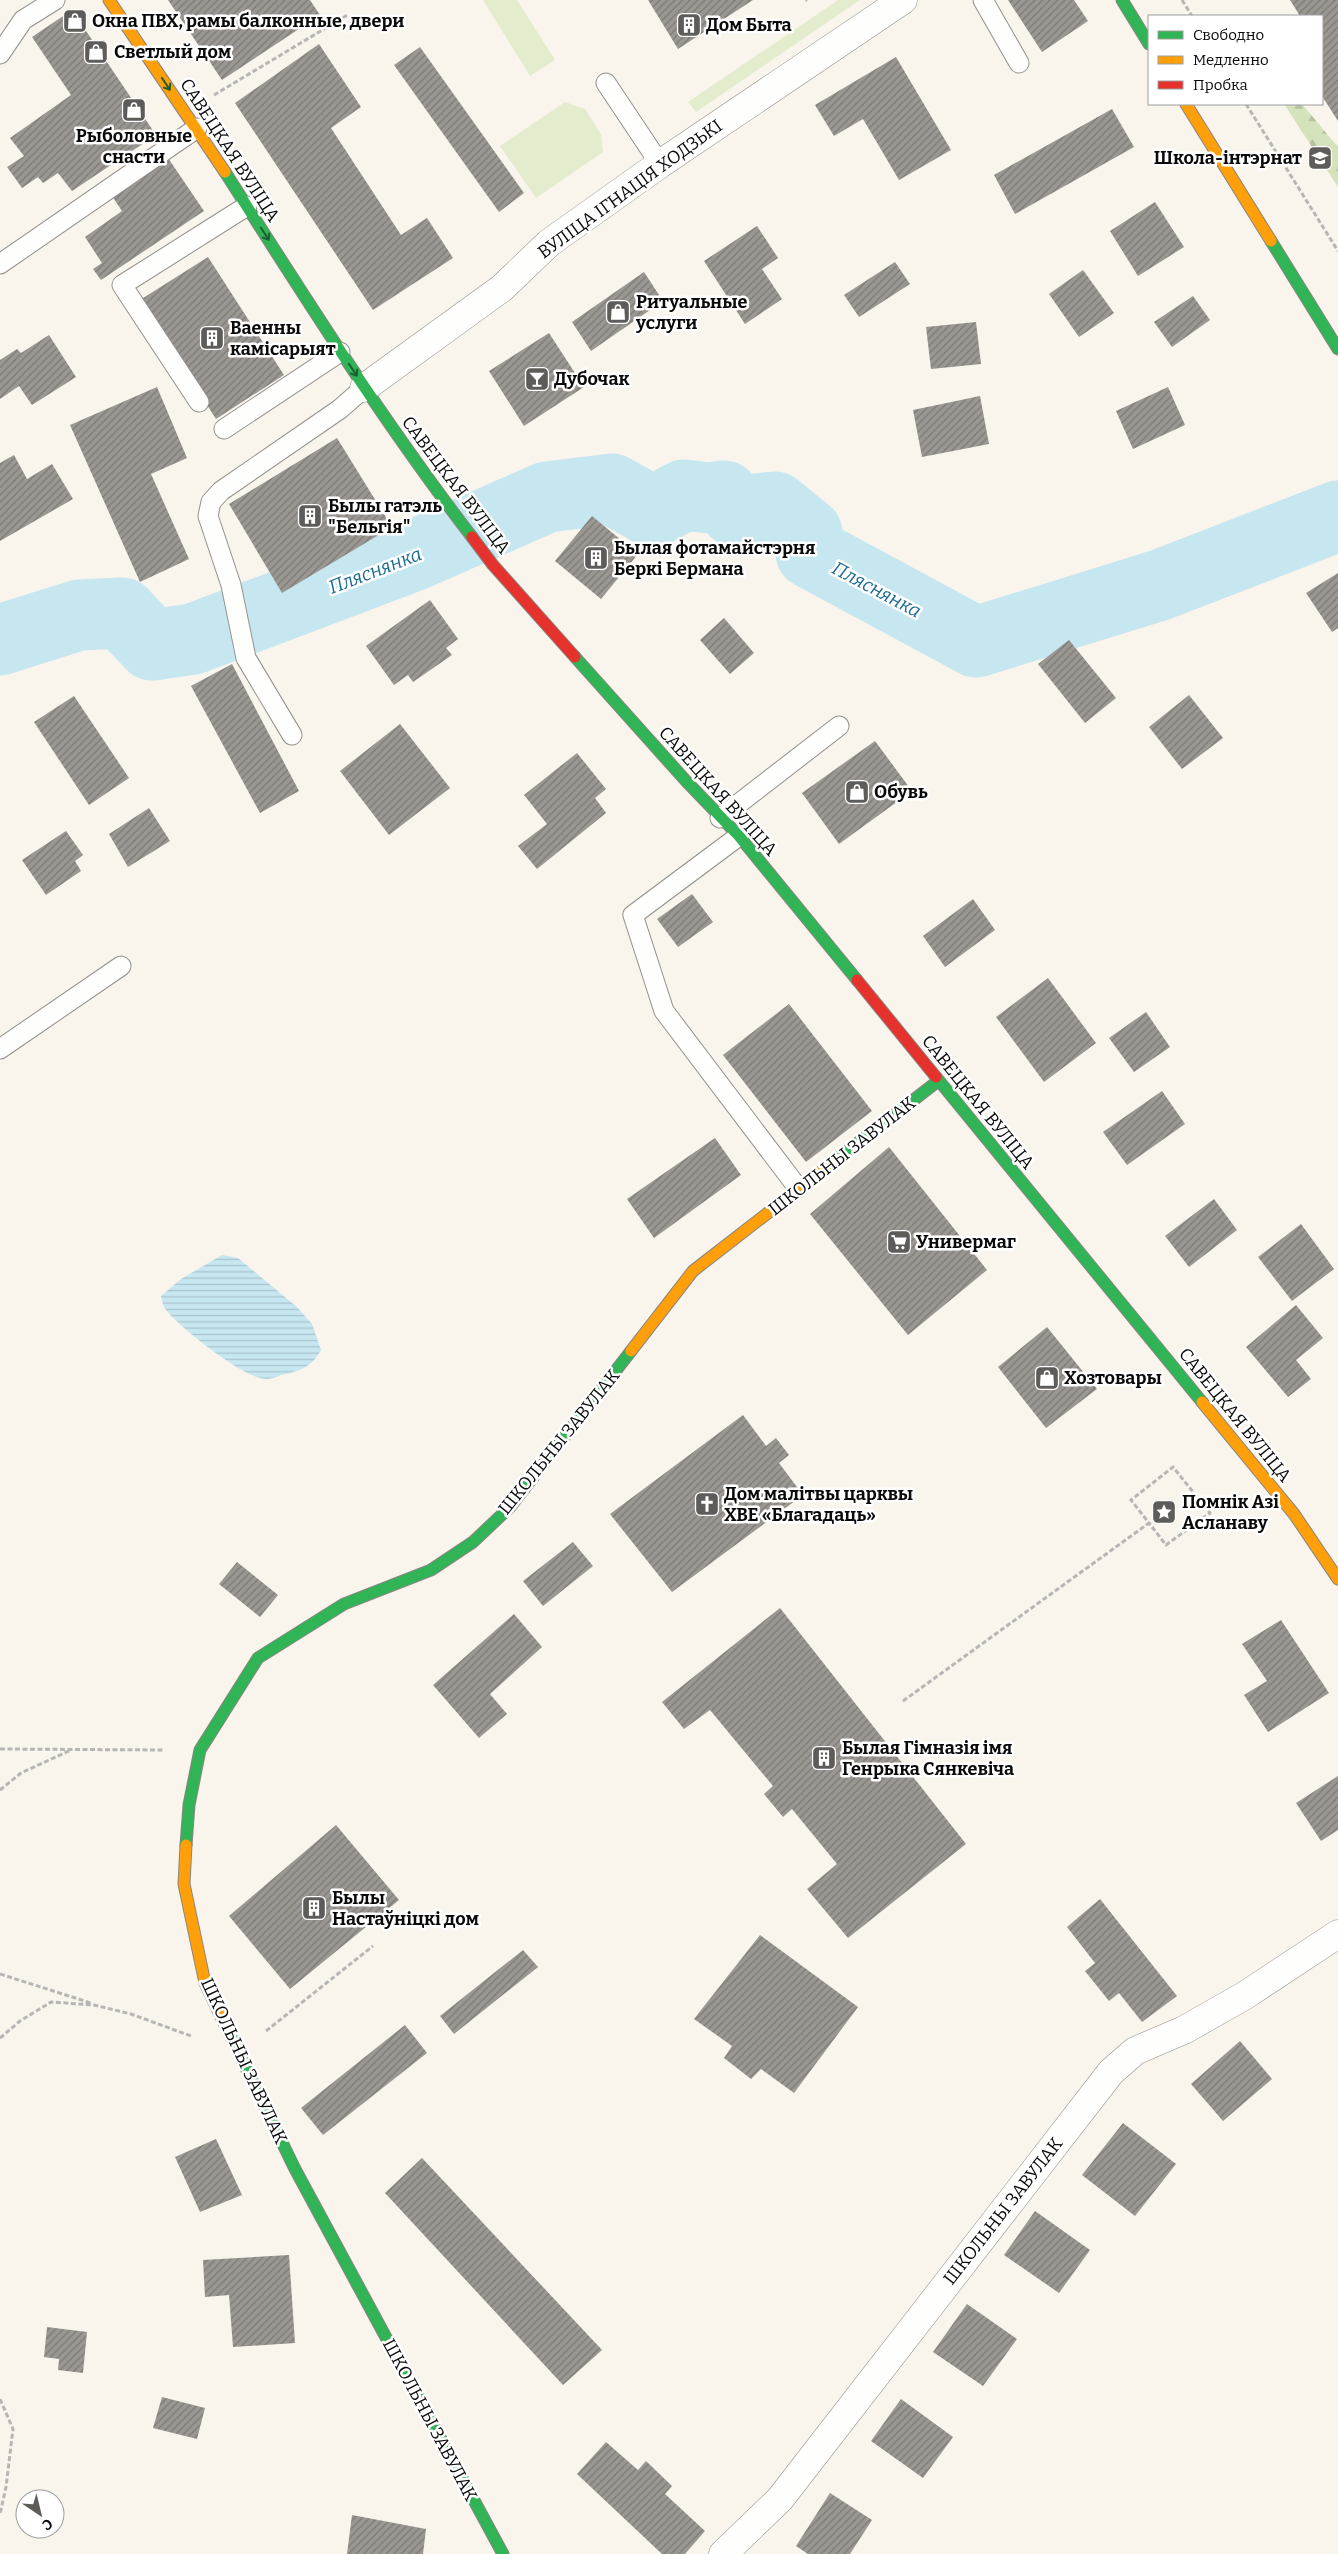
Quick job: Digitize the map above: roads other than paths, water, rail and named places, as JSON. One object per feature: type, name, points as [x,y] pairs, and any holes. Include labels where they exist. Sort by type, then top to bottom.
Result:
[{"type":"street","name":"САВЕЦКАЯ ВУЛІЦА","points":[[108,0],[196,128],[364,388],[448,506],[493,565],[720,818],[739,836],[1294,1514],[1338,1579]]},
{"type":"street","name":"ВУЛІЦА ІГНАЦІЯ ХОДЗЬКІ","points":[[364,388],[502,288],[549,243],[660,164],[903,0]]},
{"type":"street","points":[[1122,0],[1148,42]]},
{"type":"street","points":[[1187,105],[1338,349]]},
{"type":"street","name":"ШКОЛЬНЫ ЗАВУЛАК","points":[[503,2554],[295,2169],[205,1983],[184,1884],[189,1805],[200,1750],[258,1658],[344,1604],[431,1570],[473,1542],[510,1507],[693,1271],[938,1081]]},
{"type":"street","name":"ШКОЛЬНЫ ЗАВУЛАК","points":[[724,2554],[780,2499],[1111,2072],[1135,2051],[1184,2030],[1244,1996],[1338,1934]]},
{"type":"lane","points":[[0,54],[23,20],[55,0]]},
{"type":"lane","points":[[983,0],[1019,63]]},
{"type":"lane","points":[[606,84],[660,164]]},
{"type":"lane","points":[[0,264],[196,128]]},
{"type":"lane","points":[[199,402],[122,285],[247,206]]},
{"type":"lane","points":[[224,429],[340,352]]},
{"type":"lane","points":[[292,735],[246,658],[232,585],[208,516],[211,502],[221,491],[340,409],[364,388]]},
{"type":"lane","points":[[720,818],[839,726]]},
{"type":"lane","points":[[739,836],[633,915],[664,1011],[798,1188]]},
{"type":"lane","points":[[0,1049],[122,966]]},
{"type":"water","points":[[222,1255],[238,1258],[297,1307],[312,1324],[321,1350],[314,1361],[294,1372],[266,1379],[256,1377],[229,1362],[198,1340],[166,1310],[161,1296],[181,1279]]},
{"type":"waterway","name":"Пляснянка","points":[[0,640],[79,615],[122,613],[152,645],[193,639],[415,555],[547,497],[612,489],[653,512],[684,495],[710,498],[724,496],[735,511],[775,507],[807,533],[811,553],[976,642],[1160,585],[1338,516]]},
{"type":"place","name":"Окна ПВХ, рамы балконные, двери","points":[[75,21]]},
{"type":"place","name":"Дом Быта","points":[[689,25]]},
{"type":"place","name":"Светлый дом","points":[[96,52]]},
{"type":"place","name":"Рыболовные снасти","points":[[134,110]]},
{"type":"place","name":"Школа-інтэрнат","points":[[1320,158]]},
{"type":"place","name":"Ритуальные услуги","points":[[618,312]]},
{"type":"place","name":"Ваенны камісарыят","points":[[212,338]]},
{"type":"place","name":"Дубочак","points":[[537,379]]},
{"type":"place","name":"Былы гатэль \"Бельгія\"","points":[[310,516]]},
{"type":"place","name":"Былая фотамайстэрня Беркі Бермана","points":[[596,558]]},
{"type":"place","name":"Обувь","points":[[857,792]]},
{"type":"place","name":"Универмаг","points":[[899,1242]]},
{"type":"place","name":"Хозтовары","points":[[1047,1378]]},
{"type":"place","name":"Дом малітвы царквы ХВЕ «Благадаць»","points":[[707,1504]]},
{"type":"place","name":"Помнік Азі Асланаву","points":[[1164,1512]]},
{"type":"place","name":"Былая Гімназія імя Генрыка Сянкевіча","points":[[824,1758]]},
{"type":"place","name":"Былы Настаўніцкі дом","points":[[314,1908]]}]
